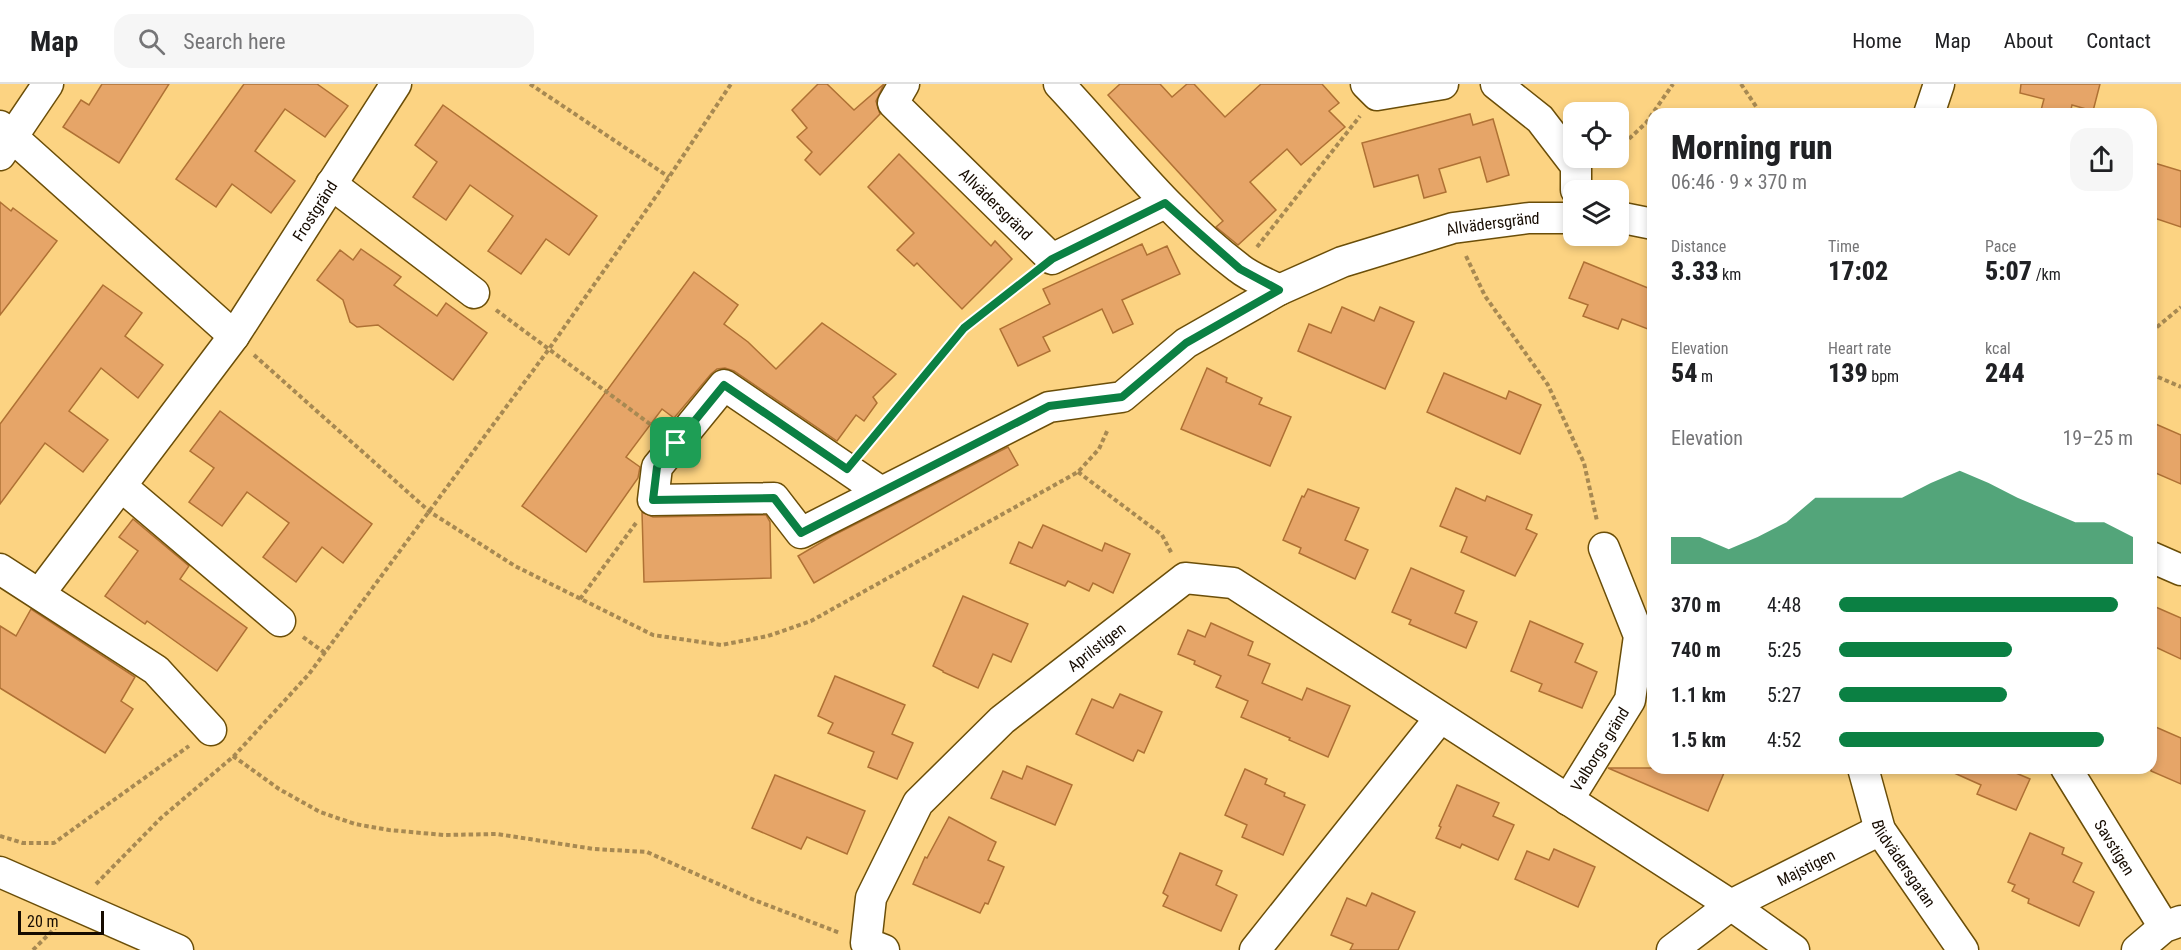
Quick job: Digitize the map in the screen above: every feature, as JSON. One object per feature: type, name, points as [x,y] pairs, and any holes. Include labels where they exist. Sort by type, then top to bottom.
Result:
[{"type":"street","points":[[48,84],[4,139],[234,336]]},
{"type":"street","name":"Frostgränd","points":[[40,594],[234,336],[396,84]]},
{"type":"street","name":"Allvädersgränd","points":[[904,84],[893,103],[1052,259]]},
{"type":"street","points":[[1059,84],[1165,203],[1240,269],[1279,290]]},
{"type":"street","points":[[1371,89],[1443,84]]},
{"type":"street","points":[[1496,84],[1540,119],[1576,166],[1576,180]]},
{"type":"street","points":[[1931,108],[1939,84]]},
{"type":"street","points":[[331,184],[474,293]]},
{"type":"street","points":[[1052,259],[1165,203]]},
{"type":"street","name":"Allvädersgränd","points":[[653,500],[774,498],[801,533],[1049,406],[1122,397],[1186,343],[1279,290],[1342,262],[1454,228],[1529,218],[1563,218]]},
{"type":"street","points":[[1629,219],[1647,223]]},
{"type":"street","points":[[653,500],[657,467],[724,385],[881,492]]},
{"type":"street","points":[[121,486],[280,621]]},
{"type":"street","name":"Valborgs gränd","points":[[1604,548],[1639,636],[1630,700],[1568,800],[1731,904]]},
{"type":"street","points":[[2157,560],[2181,570]]},
{"type":"street","points":[[0,569],[156,670],[211,730]]},
{"type":"street","points":[[1185,578],[1233,583],[1568,800]]},
{"type":"street","name":"Aprilstigen","points":[[875,946],[870,898],[918,803],[1002,720],[1185,578]]},
{"type":"street","points":[[1254,950],[1440,718]]},
{"type":"street","name":"Blidvädersgatan","points":[[1865,774],[1880,830],[1963,950]]},
{"type":"street","name":"Savstigen","points":[[2069,774],[2172,924],[2137,950]]},
{"type":"street","name":"Majstigen","points":[[1672,950],[1731,904],[1880,830]]},
{"type":"street","points":[[0,872],[178,950]]},
{"type":"street","points":[[1731,904],[1794,950]]},
{"type":"path","points":[[530,84],[669,177]]},
{"type":"path","points":[[94,886],[161,818],[234,756],[309,674],[549,349],[731,84]]},
{"type":"path","points":[[1656,108],[1673,84]]},
{"type":"path","points":[[1741,84],[1757,108]]},
{"type":"path","points":[[1240,269],[1371,89]]},
{"type":"path","points":[[1629,139],[1647,122]]},
{"type":"path","points":[[1454,228],[1485,296],[1548,385],[1584,463],[1604,548]]},
{"type":"path","points":[[847,469],[964,328],[1052,259]]},
{"type":"path","points":[[474,293],[676,443]]},
{"type":"path","points":[[2157,327],[2181,307]]},
{"type":"path","points":[[2157,377],[2181,387]]},
{"type":"path","points":[[1078,472],[1162,535],[1185,578]]},
{"type":"path","points":[[580,599],[653,500]]},
{"type":"path","points":[[0,836],[23,843],[54,843],[211,730],[234,756],[279,789],[320,812],[355,824],[433,834],[497,834],[594,849],[647,852],[753,900],[875,946]]},
{"type":"path","points":[[33,950],[61,922]]},
{"type":"building","points":[[102,84],[169,84],[119,163],[63,127],[81,100],[89,105]]},
{"type":"building","points":[[244,84],[317,84],[348,106],[325,137],[285,109],[255,151],[295,181],[271,213],[232,184],[216,207],[176,179]]},
{"type":"building","points":[[818,84],[827,84],[854,110],[884,84],[876,101],[880,114],[820,175],[805,160],[812,152],[797,137],[807,128],[792,110]]},
{"type":"building","points":[[1120,84],[1160,84],[1172,97],[1187,84],[1194,84],[1225,117],[1261,84],[1322,84],[1339,103],[1329,111],[1345,127],[1301,165],[1287,149],[1250,182],[1276,210],[1238,245],[1216,227],[1223,221],[1108,95]]},
{"type":"building","points":[[2021,84],[2100,84],[2094,108],[2072,105],[2071,108],[2042,108],[2044,99],[2020,93]]},
{"type":"building","points":[[443,105],[597,216],[569,255],[546,239],[521,274],[488,251],[513,216],[470,185],[446,220],[413,197],[437,162],[415,145]]},
{"type":"building","points":[[1470,114],[1473,125],[1493,119],[1509,175],[1487,182],[1480,157],[1439,169],[1446,192],[1424,198],[1418,175],[1374,187],[1362,143]]},
{"type":"building","points":[[899,154],[991,246],[995,241],[1012,259],[962,309],[917,263],[914,266],[897,250],[914,233],[868,187]]},
{"type":"building","points":[[2157,164],[2181,171],[2181,227],[2157,219]]},
{"type":"building","points":[[0,202],[11,211],[13,208],[57,241],[0,315]]},
{"type":"building","points":[[1142,244],[1147,255],[1167,246],[1180,274],[1122,300],[1133,324],[1113,333],[1102,309],[1043,337],[1050,351],[1018,366],[1000,329],[1050,304],[1043,289]]},
{"type":"building","points":[[361,249],[401,277],[394,285],[437,316],[446,303],[487,333],[453,380],[378,325],[357,327],[350,322],[343,300],[317,280],[340,250],[353,260]]},
{"type":"building","points":[[1584,262],[1647,288],[1647,329],[1622,319],[1618,329],[1583,316],[1588,305],[1569,298]]},
{"type":"building","points":[[694,272],[738,305],[724,324],[748,342],[776,369],[822,323],[896,374],[873,397],[877,403],[864,421],[856,415],[837,441],[734,371],[725,368],[717,369],[674,418],[662,409],[626,457],[640,467],[638,478],[586,552],[522,506]]},
{"type":"building","points":[[103,285],[142,313],[125,336],[163,365],[138,398],[101,368],[69,411],[108,440],[83,472],[45,443],[0,504],[0,424]]},
{"type":"building","points":[[1342,307],[1374,321],[1380,307],[1414,322],[1385,389],[1298,351],[1309,324],[1331,333]]},
{"type":"building","points":[[1207,368],[1227,378],[1226,382],[1262,398],[1259,404],[1291,417],[1270,466],[1181,429]]},
{"type":"building","points":[[1444,373],[1506,399],[1509,391],[1541,405],[1520,454],[1427,412]]},
{"type":"building","points":[[220,411],[372,524],[343,563],[322,547],[296,582],[263,557],[289,523],[247,492],[222,526],[189,502],[214,468],[190,451]]},
{"type":"building","points":[[2157,425],[2181,435],[2181,484],[2157,474]]},
{"type":"building","points":[[1008,447],[1018,465],[814,583],[798,556],[832,536]]},
{"type":"building","points":[[1456,488],[1485,501],[1487,496],[1532,515],[1526,529],[1537,534],[1515,576],[1461,552],[1467,537],[1440,526]]},
{"type":"building","points":[[1308,489],[1359,508],[1345,540],[1368,550],[1355,579],[1299,553],[1301,548],[1283,540],[1302,496],[1304,497]]},
{"type":"building","points":[[642,512],[653,517],[766,515],[770,522],[771,578],[644,582]]},
{"type":"building","points":[[133,519],[189,566],[180,579],[247,628],[217,671],[147,621],[145,624],[105,596],[138,551],[119,537]]},
{"type":"building","points":[[1043,525],[1102,551],[1105,543],[1130,554],[1113,593],[1093,583],[1089,591],[1068,581],[1065,586],[1010,563],[1019,542],[1032,548]]},
{"type":"building","points":[[1411,568],[1464,591],[1455,613],[1477,622],[1466,648],[1409,624],[1411,620],[1392,612]]},
{"type":"building","points":[[963,596],[1028,624],[1011,662],[993,654],[978,688],[933,666]]},
{"type":"building","points":[[2157,608],[2181,618],[2181,659],[2157,648]]},
{"type":"building","points":[[31,609],[135,677],[121,701],[133,709],[105,753],[0,688],[0,626],[16,636]]},
{"type":"building","points":[[1530,621],[1583,644],[1575,662],[1597,672],[1582,708],[1539,691],[1542,684],[1511,671]]},
{"type":"building","points":[[1211,623],[1253,642],[1248,655],[1270,664],[1262,683],[1302,700],[1307,688],[1350,706],[1328,757],[1241,717],[1248,701],[1216,687],[1221,676],[1178,654],[1188,630],[1205,637]]},
{"type":"building","points":[[835,676],[905,705],[892,734],[913,743],[897,779],[868,767],[874,752],[828,733],[833,723],[818,716]]},
{"type":"building","points":[[1120,694],[1162,712],[1144,753],[1138,750],[1133,761],[1076,734],[1092,699],[1113,708]]},
{"type":"building","points":[[2157,728],[2181,738],[2181,784],[2157,774]]},
{"type":"building","points":[[1027,766],[1072,785],[1055,825],[991,798],[1003,771],[1022,779]]},
{"type":"building","points":[[1608,768],[1647,768],[1647,774],[1723,774],[1708,811]]},
{"type":"building","points":[[1245,769],[1267,779],[1265,784],[1285,793],[1284,796],[1305,805],[1283,855],[1242,837],[1247,825],[1225,815]]},
{"type":"building","points":[[1956,774],[2018,774],[2030,779],[2016,810],[1977,794],[1981,785]]},
{"type":"building","points":[[775,775],[865,811],[847,854],[807,837],[801,849],[752,828]]},
{"type":"building","points":[[1457,785],[1499,803],[1493,816],[1514,825],[1498,860],[1462,844],[1460,848],[1436,838]]},
{"type":"building","points":[[949,817],[996,842],[988,860],[1004,867],[988,904],[985,903],[980,913],[913,884],[925,857],[927,858]]},
{"type":"building","points":[[2030,833],[2064,848],[2062,854],[2082,863],[2073,882],[2094,892],[2079,926],[2028,903],[2029,899],[2012,891],[2015,885],[2008,882]]},
{"type":"building","points":[[1554,849],[1595,867],[1578,907],[1515,879],[1527,851],[1549,860]]},
{"type":"building","points":[[1180,853],[1222,871],[1216,885],[1237,895],[1221,931],[1163,906],[1168,896],[1163,893]]},
{"type":"building","points":[[1372,893],[1415,912],[1398,950],[1350,950],[1353,944],[1331,935],[1347,898],[1366,906]]},
{"type":"route","points":[[1165,203],[1240,269],[1279,290],[1186,343],[1122,397],[1049,406],[801,533],[774,498],[653,500],[657,467],[676,443],[724,385],[847,469],[964,328],[1052,259],[1165,203]]}]
